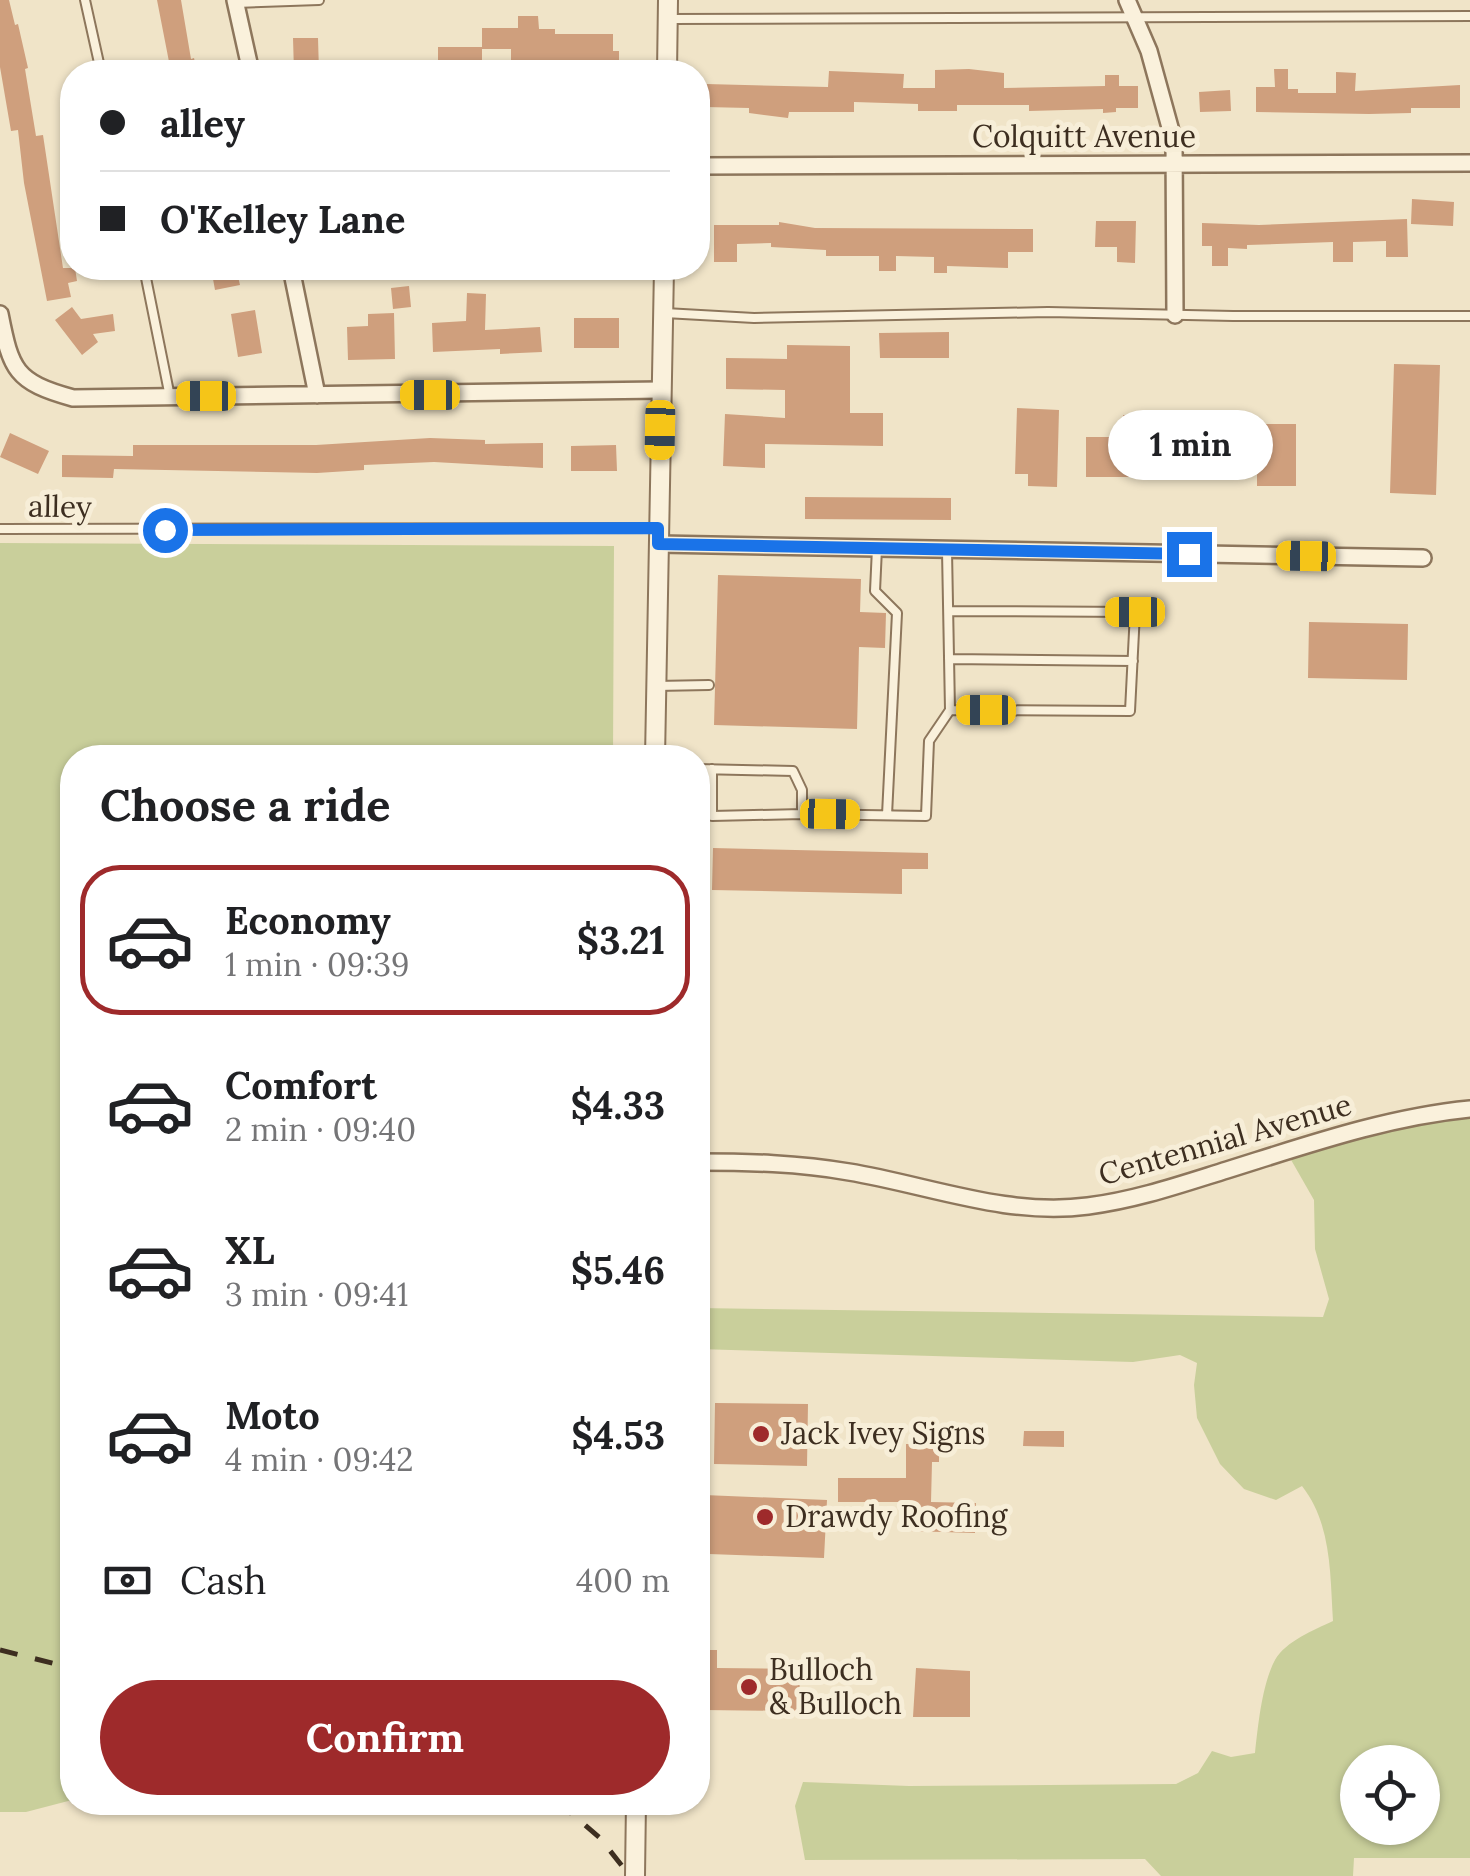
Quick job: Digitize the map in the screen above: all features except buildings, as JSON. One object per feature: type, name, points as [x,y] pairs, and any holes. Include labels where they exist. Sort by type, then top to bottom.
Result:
[{"type":"street","points":[[1127,0],[1171,122],[1174,315]]},
{"type":"street","points":[[236,2],[248,60]]},
{"type":"street","points":[[667,60],[668,9]]},
{"type":"street","name":"Colquitt Avenue","points":[[710,166],[1470,163]]},
{"type":"street","points":[[293,280],[317,396]]},
{"type":"street","points":[[655,745],[664,280]]},
{"type":"street","points":[[0,314],[11,359],[28,382],[72,398],[662,390]]},
{"type":"street","points":[[658,536],[877,548],[1423,558]]},
{"type":"street","name":"Centennial Avenue","points":[[710,1162],[792,1164],[850,1172],[982,1201],[1041,1208],[1087,1206],[1152,1193],[1374,1126],[1470,1109]]},
{"type":"street","points":[[635,1876],[636,1815]]},
{"type":"lane","points":[[85,0],[98,60]]},
{"type":"lane","points":[[236,2],[320,0]]},
{"type":"lane","points":[[668,9],[1135,20],[1470,16]]},
{"type":"lane","points":[[146,280],[170,397]]},
{"type":"lane","points":[[663,313],[754,318],[1048,312],[1470,316]]},
{"type":"lane","name":"alley","points":[[0,529],[658,536]]},
{"type":"lane","points":[[877,548],[875,591],[897,613],[886,816]]},
{"type":"lane","points":[[802,814],[802,790],[793,771],[712,769],[712,816],[926,816],[929,741],[950,710],[947,550]]},
{"type":"lane","points":[[948,611],[1135,612],[1130,711],[950,710]]},
{"type":"lane","points":[[949,659],[1133,661]]},
{"type":"lane","points":[[656,686],[709,685]]},
{"type":"green space","points":[[0,543],[614,546],[613,745],[60,745],[60,1803],[26,1812],[0,1812]]},
{"type":"green space","points":[[1470,1109],[1470,1858],[1354,1858],[1353,1876],[1161,1876],[1145,1859],[805,1860],[795,1806],[803,1782],[909,1786],[1176,1784],[1198,1773],[1212,1751],[1231,1757],[1255,1753],[1264,1693],[1275,1660],[1293,1642],[1333,1621],[1328,1550],[1319,1517],[1302,1486],[1276,1500],[1244,1489],[1220,1464],[1197,1418],[1197,1363],[1180,1355],[1133,1362],[710,1349],[710,1308],[1323,1317],[1329,1299],[1315,1249],[1314,1200],[1286,1151]]},
{"type":"railway","points":[[0,1650],[60,1665]]},
{"type":"railway","points":[[573,1815],[600,1838],[630,1876]]},
{"type":"place","name":"Jack Ivey Signs","points":[[761,1434]]},
{"type":"place","name":"Drawdy Roofing","points":[[765,1517]]},
{"type":"place","name":"Bulloch & Bulloch","points":[[749,1687]]},
{"type":"route","points":[[165,530],[658,528],[658,544],[1189,554]]}]
